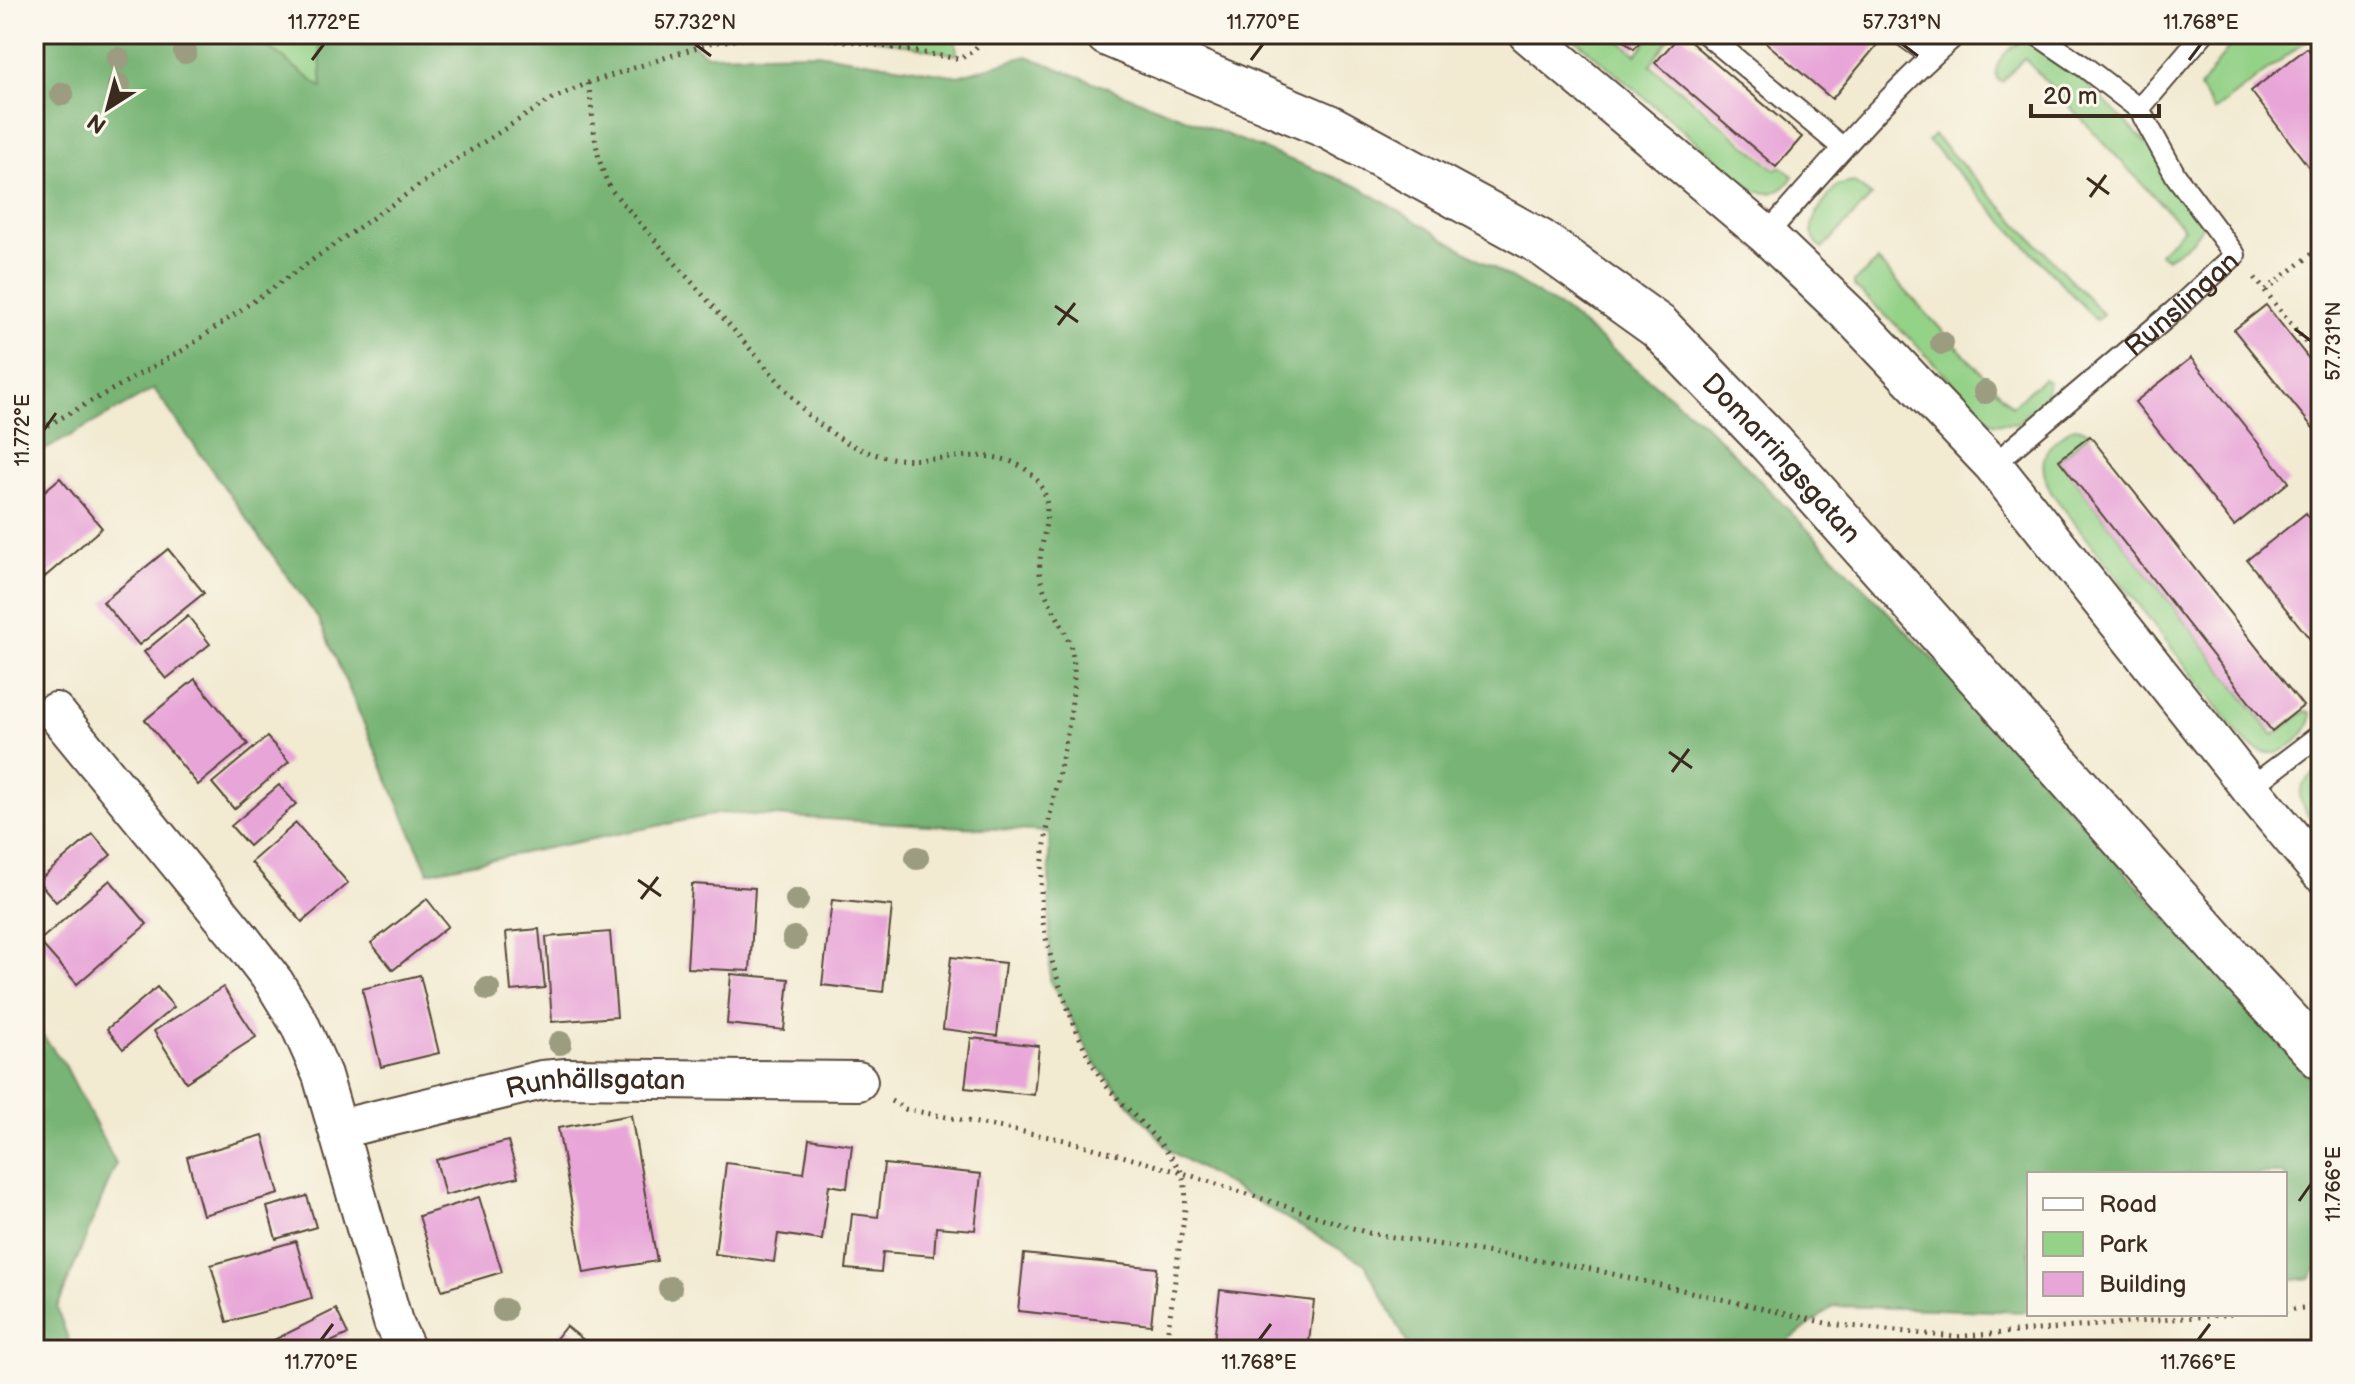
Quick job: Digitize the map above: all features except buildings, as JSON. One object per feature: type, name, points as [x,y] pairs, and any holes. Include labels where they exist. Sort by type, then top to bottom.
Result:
[{"type":"street","name":"Domarringsgatan","points":[[1108,34],[1153,42],[1329,127],[1539,241],[1659,327],[1772,444],[2321,1057]]},
{"type":"street","points":[[1528,34],[1766,235],[1853,318],[1993,465],[2321,873]]},
{"type":"street","points":[[55,712],[274,982],[299,1023],[322,1075],[393,1322],[406,1350]]},
{"type":"street","name":"Runhällsgatan","points":[[339,1129],[542,1080],[858,1081]]},
{"type":"lane","points":[[1706,34],[1843,148]]},
{"type":"lane","points":[[1901,34],[1932,56]]},
{"type":"lane","points":[[1766,235],[1843,148],[1957,34]]},
{"type":"lane","name":"Runslingan","points":[[1993,465],[2173,312],[2235,255],[2176,176],[2139,109],[2036,34]]},
{"type":"lane","points":[[2139,109],[2203,34]]},
{"type":"lane","points":[[2250,788],[2321,734]]},
{"type":"path","points":[[710,34],[710,43]]},
{"type":"path","points":[[34,433],[185,349],[454,161],[550,100],[588,83],[710,43],[775,35],[813,35],[960,59],[973,51],[984,38]]},
{"type":"path","points":[[588,83],[594,146],[602,174],[612,191],[808,415],[830,433],[866,453],[895,459],[994,457],[1013,463],[1026,468],[1045,493],[1045,535],[1040,575],[1067,633],[1075,673],[1042,867],[1042,916],[1050,957],[1088,1058],[1106,1086],[1183,1173],[1183,1222],[1165,1350]]},
{"type":"path","points":[[2266,290],[2321,247]]},
{"type":"path","points":[[2235,255],[2321,362]]},
{"type":"path","points":[[858,1081],[905,1109],[1065,1140],[1183,1173],[1368,1233],[1591,1269],[1830,1324],[1954,1337],[2209,1316]]},
{"type":"path","points":[[2287,1310],[2321,1306]]},
{"type":"path","points":[[1952,1350],[1954,1337]]},
{"type":"green space","points":[[34,34],[202,34],[257,38],[322,88],[319,34],[690,34],[688,40],[707,55],[817,53],[958,76],[1027,56],[1357,186],[1564,310],[1709,428],[1949,675],[2321,1090],[2321,1263],[2310,1278],[2287,1281],[2287,1172],[2027,1172],[2027,1312],[1834,1306],[1777,1350],[1411,1350],[1365,1264],[1170,1151],[1096,1065],[1050,980],[1049,832],[722,813],[428,872],[319,620],[154,389],[34,456]]},
{"type":"green space","points":[[202,34],[319,34],[323,89],[257,38]]},
{"type":"green space","points":[[851,34],[955,34],[957,55]]},
{"type":"green space","points":[[1569,34],[1612,34],[1636,54],[1653,34],[1672,34],[1650,65],[1776,170],[1780,166],[1793,176],[1786,186],[1777,191],[1755,191]]},
{"type":"green space","points":[[2238,34],[2315,34],[2214,111],[2200,88]]},
{"type":"green space","points":[[2024,41],[2037,46],[2074,73],[2134,131],[2172,174],[2204,221],[2194,238],[2183,247],[2166,258],[2159,253],[2184,228],[2024,58],[2002,82],[1999,81],[1997,69],[2002,57]]},
{"type":"green space","points":[[1934,135],[2103,314],[2096,320],[1928,141]]},
{"type":"green space","points":[[1853,182],[1872,196],[1822,249],[1812,233],[1815,217],[1837,186]]},
{"type":"green space","points":[[1878,261],[2012,406],[2043,379],[2049,382],[2045,398],[2016,424],[1993,423],[1985,417],[1911,339],[1854,286],[1854,282]]},
{"type":"green space","points":[[2074,427],[2090,433],[2059,460],[2273,735],[2306,711],[2311,713],[2304,733],[2287,748],[2274,753],[2264,752],[2240,736],[2051,492],[2044,471],[2045,454],[2056,440]]},
{"type":"green space","points":[[2321,769],[2321,832],[2307,815],[2300,799],[2304,784]]},
{"type":"green space","points":[[34,1024],[65,1065],[116,1164],[57,1308],[72,1350],[34,1350]]}]
